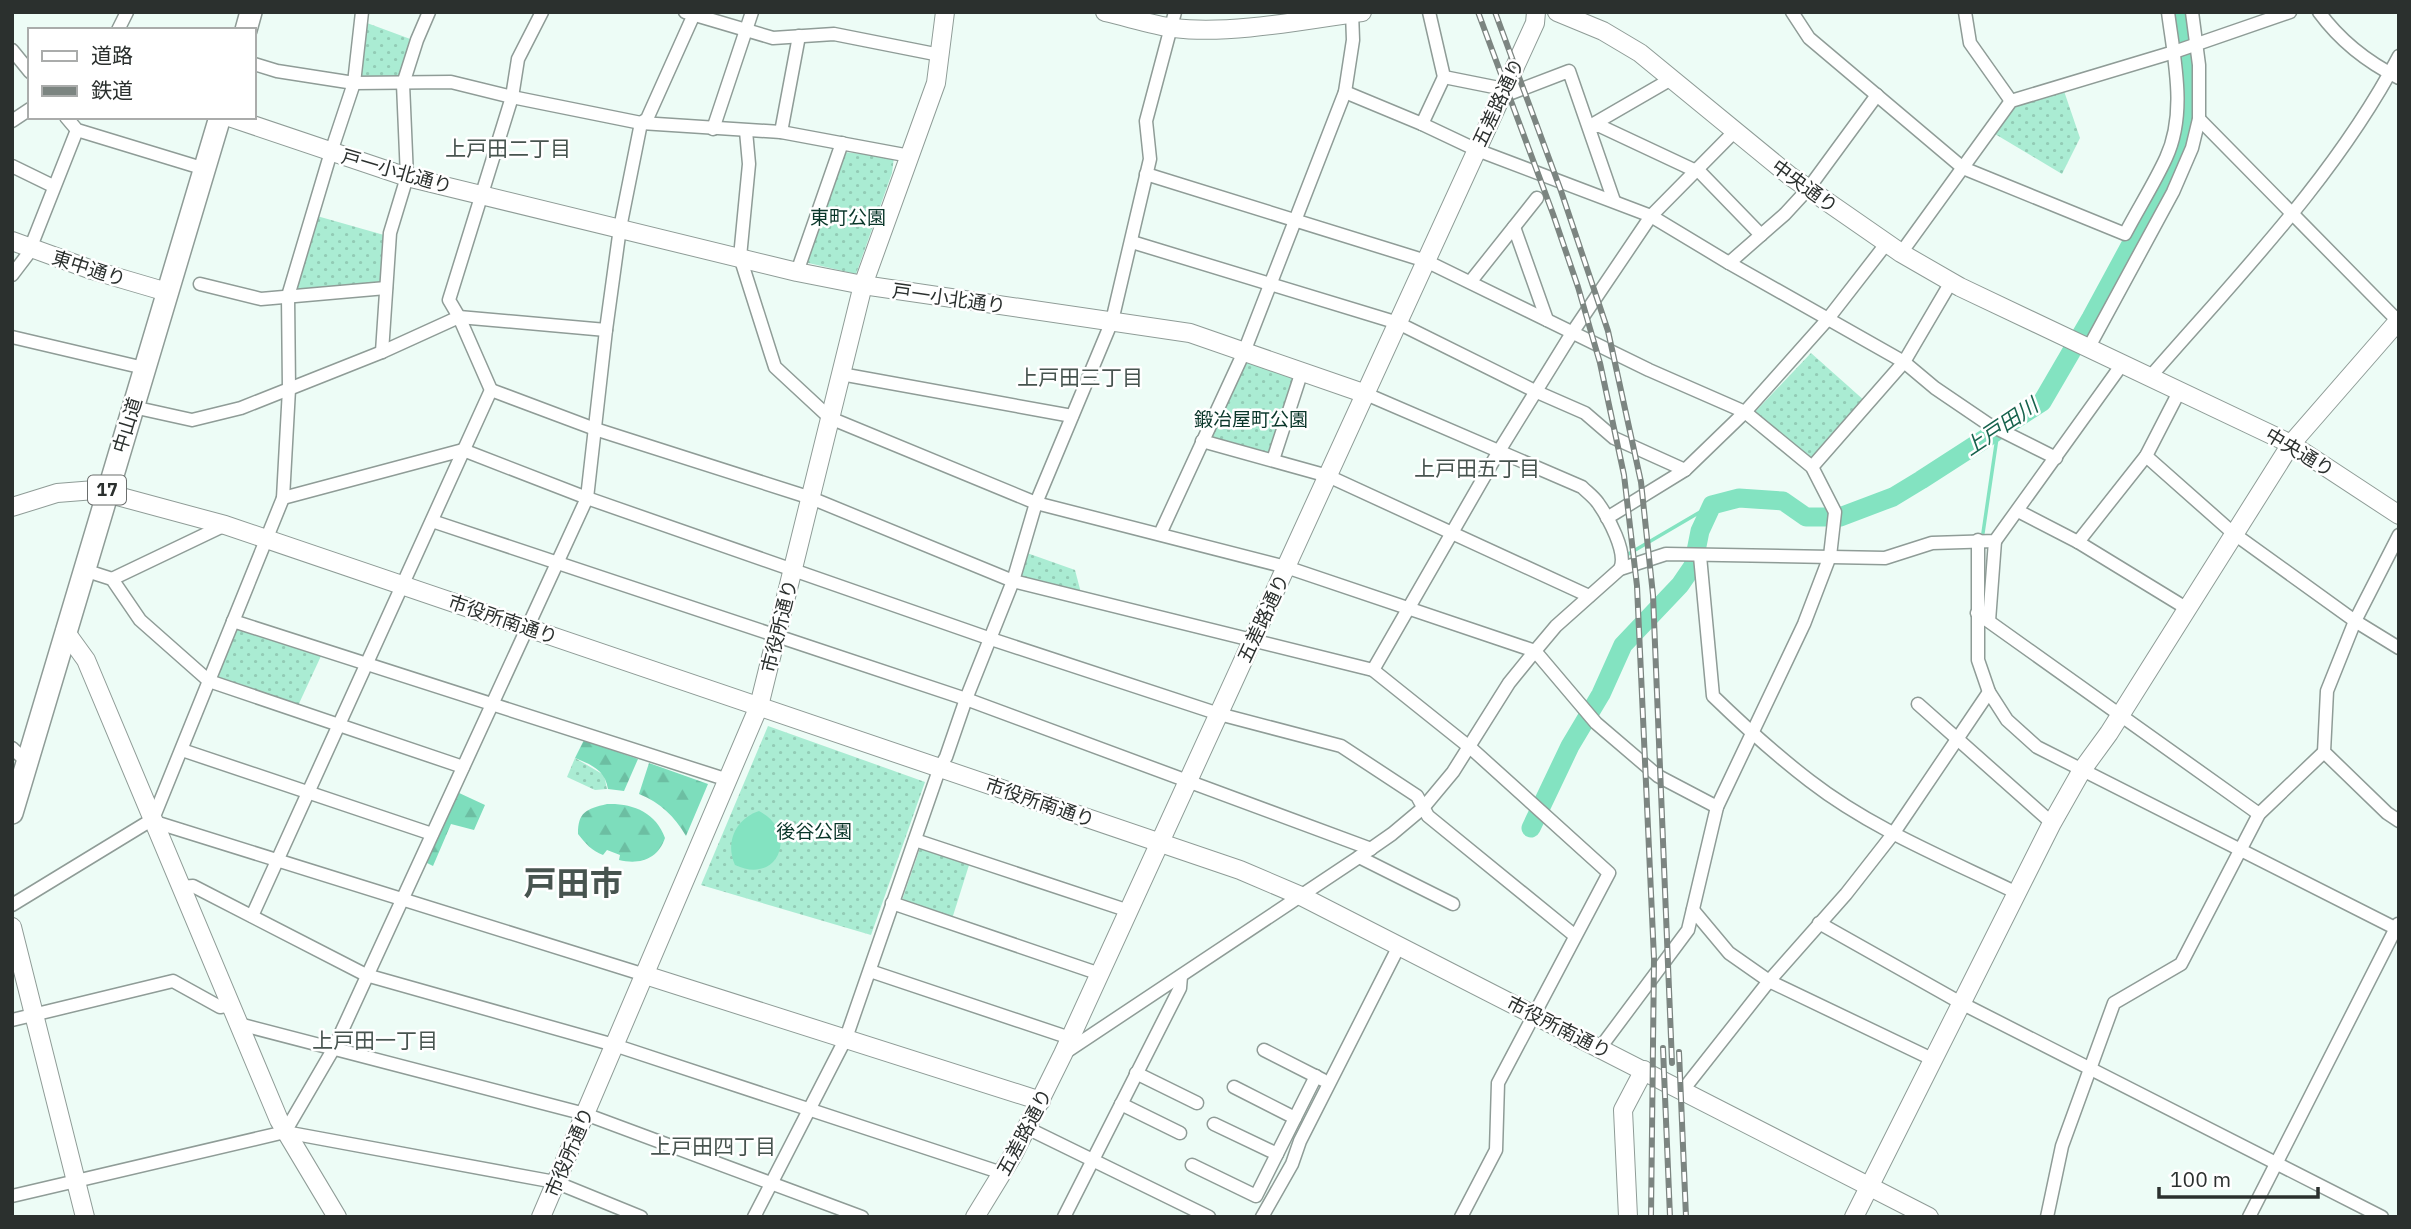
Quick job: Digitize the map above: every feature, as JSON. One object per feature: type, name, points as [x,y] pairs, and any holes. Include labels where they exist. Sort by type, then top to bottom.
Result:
[{"type":"highway","name":"中山道","points":[[12,813],[19,755],[65,631],[219,119]]},
{"type":"street","points":[[119,28],[127,12]]},
{"type":"street","points":[[12,905],[154,821],[283,498],[289,389],[289,296],[354,83],[362,12]]},
{"type":"street","points":[[382,352],[390,233],[407,177],[403,84],[416,40],[429,12]]},
{"type":"street","points":[[542,12],[519,59],[512,97],[449,300],[491,390],[595,429],[811,498],[1013,582],[1373,670],[1469,748],[1608,873],[1498,1083],[1496,1150],[1461,1217]]},
{"type":"street","points":[[713,129],[752,12]]},
{"type":"street","name":"市役所通り","points":[[541,1217],[759,706],[863,285],[936,83],[944,12]]},
{"type":"street","points":[[1105,12],[1231,28],[1356,13],[1345,92],[1244,352],[1160,534]]},
{"type":"street","points":[[1422,124],[1444,78],[1429,12]]},
{"type":"street","name":"五差路通り","points":[[975,1217],[1027,1128],[1067,1046],[1535,23],[1536,12]]},
{"type":"street","name":"中央通り","points":[[1557,12],[1613,36],[1649,60],[1808,189],[1894,249],[1951,282],[2291,444],[2399,515]]},
{"type":"street","points":[[1792,12],[1809,38],[1963,168],[2124,234],[2168,155],[2175,124],[2177,101],[2168,12]]},
{"type":"street","points":[[1965,12],[1970,43],[2011,102]]},
{"type":"street","points":[[2080,343],[2173,192],[2192,148],[2199,119],[2199,65],[2192,12]]},
{"type":"street","points":[[1607,518],[1685,470],[1745,412],[1894,249],[1963,168],[2011,102],[2195,45],[2290,12]]},
{"type":"street","points":[[2319,12],[2347,44],[2369,62],[2394,76]]},
{"type":"street","points":[[285,1132],[334,1048],[587,498],[620,228],[641,123],[647,119],[691,13],[773,38],[834,34],[940,55]]},
{"type":"street","points":[[754,1217],[846,1038],[940,768],[1013,582],[1036,503],[1112,321],[1150,159],[1146,121],[1174,20]]},
{"type":"street","points":[[781,132],[799,36]]},
{"type":"street","points":[[12,50],[28,70]]},
{"type":"street","points":[[2151,376],[2292,213],[2344,146],[2394,76],[2399,56]]},
{"type":"street","points":[[256,65],[277,71],[354,83],[451,82],[641,123],[781,132],[910,156]]},
{"type":"street","points":[[1444,78],[1503,93],[1569,71],[1614,201]]},
{"type":"street","points":[[1590,126],[1673,78]]},
{"type":"street","points":[[1345,92],[1476,150],[1651,216],[1728,263],[1904,362],[1935,388],[1992,426],[2056,458]]},
{"type":"street","points":[[1728,263],[1785,215],[1808,189],[1877,95]]},
{"type":"street","points":[[12,121],[28,110]]},
{"type":"street","points":[[68,119],[77,130],[205,169]]},
{"type":"street","name":"戸一小北通り","points":[[235,119],[407,177],[797,272],[863,285],[1190,333],[1366,394],[1582,487],[1597,501],[1607,518],[1621,562]]},
{"type":"street","points":[[1854,1217],[2052,823],[2082,770],[2291,444],[2398,321],[2199,119]]},
{"type":"street","points":[[1590,126],[1600,126],[1697,170],[1761,234]]},
{"type":"street","points":[[12,275],[29,251],[77,130]]},
{"type":"street","points":[[746,131],[749,164],[740,257],[775,367],[830,418],[1036,503],[1286,567],[1535,651],[1596,723],[1658,775],[1717,807]]},
{"type":"street","points":[[1373,670],[1499,451],[1572,333],[1651,216],[1735,131]]},
{"type":"street","points":[[797,272],[842,143]]},
{"type":"street","points":[[12,166],[53,186]]},
{"type":"street","points":[[1146,174],[1426,261],[1572,333],[1745,412],[1812,467],[1833,517],[1830,556],[1804,624],[1717,807],[1688,930],[1600,1048]]},
{"type":"street","points":[[1471,281],[1537,198]]},
{"type":"street","points":[[1514,227],[1547,320]]},
{"type":"street","name":"東中通り","points":[[12,241],[29,251],[167,292]]},
{"type":"street","points":[[1132,242],[1398,323],[1585,413],[1614,438],[1685,470]]},
{"type":"street","points":[[1812,467],[1904,362],[1951,282]]},
{"type":"street","points":[[200,284],[261,299],[386,288]]},
{"type":"street","points":[[133,407],[192,419],[241,408],[382,352],[459,317],[606,330]]},
{"type":"street","points":[[12,337],[144,368]]},
{"type":"street","points":[[1989,621],[1995,541],[2123,363]]},
{"type":"street","points":[[1273,460],[1302,371]]},
{"type":"street","points":[[841,374],[1072,416]]},
{"type":"street","points":[[252,916],[491,390]]},
{"type":"street","points":[[2078,542],[2146,456],[2180,390]]},
{"type":"street","points":[[1202,441],[1328,476],[1589,596]]},
{"type":"street","points":[[283,498],[463,450],[587,498],[991,639],[1219,715],[1341,746],[1417,796],[1428,816],[1574,935]]},
{"type":"street","points":[[2146,456],[2233,533],[2354,621],[2399,648]]},
{"type":"street","name":"市役所南通り","points":[[12,507],[71,491],[106,492],[266,538],[1240,870],[1301,896],[1929,1217]]},
{"type":"street","points":[[2018,511],[2078,542],[2186,608]]},
{"type":"street","points":[[432,521],[966,699],[1371,849]]},
{"type":"street","points":[[112,579],[225,526]]},
{"type":"street","points":[[2047,1217],[2062,1146],[2114,1003],[2181,964],[2259,814],[2324,752],[2327,691],[2354,621],[2399,535]]},
{"type":"street","points":[[1978,540],[1978,660],[1989,692],[2007,720],[2037,747],[2398,927],[2249,1217]]},
{"type":"street","points":[[870,971],[1067,1046],[1181,976],[1301,896],[1392,834],[1423,808],[1469,748],[1509,683],[1556,626],[1621,562],[1666,554],[1885,558],[1932,543],[1995,541]]},
{"type":"street","points":[[1696,555],[1713,696],[1811,783],[1893,834],[2017,893]]},
{"type":"street","points":[[83,570],[112,579],[140,620],[209,681],[463,767]]},
{"type":"street","points":[[1977,613],[2259,814]]},
{"type":"street","points":[[233,621],[728,780]]},
{"type":"street","points":[[65,631],[86,660],[285,1132],[337,1217]]},
{"type":"street","points":[[1684,1090],[1769,981],[1846,894],[1893,834],[1989,692]]},
{"type":"street","points":[[1918,704],[2052,823]]},
{"type":"street","points":[[182,750],[432,834]]},
{"type":"street","points":[[2324,752],[2387,813],[2399,821]]},
{"type":"street","points":[[154,821],[1041,1101]]},
{"type":"street","points":[[915,840],[1129,911]]},
{"type":"street","points":[[1359,857],[1453,904]]},
{"type":"street","points":[[181,887],[193,886],[366,975],[614,1045],[1002,1173]]},
{"type":"street","points":[[892,903],[1100,974]]},
{"type":"street","points":[[1693,910],[1729,953],[1769,981],[1933,1059]]},
{"type":"street","points":[[1819,923],[1961,1003],[2090,1066],[2382,1217]]},
{"type":"street","points":[[12,927],[85,1217]]},
{"type":"street","points":[[1262,1217],[1292,1164],[1300,1142],[1399,946]]},
{"type":"street","points":[[1063,1217],[1180,988],[1181,976]]},
{"type":"street","points":[[12,1020],[173,981],[220,1007],[232,1005]]},
{"type":"street","points":[[239,1024],[585,1114],[862,1217]]},
{"type":"street","points":[[1264,1049],[1329,1083]]},
{"type":"street","points":[[1628,1217],[1623,1110],[1644,1070]]},
{"type":"street","points":[[1136,1073],[1198,1104]]},
{"type":"street","points":[[1192,1165],[1256,1196],[1316,1076]]},
{"type":"street","points":[[1234,1087],[1295,1118]]},
{"type":"street","points":[[1121,1104],[1180,1133]]},
{"type":"street","points":[[1214,1124],[1277,1154]]},
{"type":"street","points":[[1027,1128],[1209,1217]]},
{"type":"street","points":[[12,1196],[285,1132],[555,1182],[641,1217]]},
{"type":"green space","points":[[367,23],[413,40],[399,79],[360,76]]},
{"type":"green space","points":[[2064,91],[2080,138],[2062,174],[1995,134],[2015,107]]},
{"type":"green space","name":"東町公園","points":[[843,152],[894,157],[892,173],[856,274],[804,262]]},
{"type":"green space","points":[[317,216],[384,235],[381,283],[293,291]]},
{"type":"green space","points":[[1811,353],[1866,402],[1809,460],[1753,414]]},
{"type":"green space","name":"鍛冶屋町公園","points":[[1246,359],[1296,377],[1271,457],[1207,439]]},
{"type":"green space","points":[[1027,553],[1075,570],[1081,593],[1018,577]]},
{"type":"green space","points":[[237,629],[321,656],[296,710],[214,681]]},
{"type":"green space","name":"後谷公園","points":[[768,726],[925,782],[871,935],[701,885]]},
{"type":"green space","points":[[584,740],[638,759],[624,791],[608,789],[601,773],[575,758]]},
{"type":"green space","points":[[575,758],[604,775],[607,789],[595,790],[567,777]]},
{"type":"green space","points":[[649,763],[708,784],[686,836],[666,811],[639,794]]},
{"type":"green space","points":[[457,792],[485,805],[474,830],[451,824],[433,866],[425,862]]},
{"type":"green space","points":[[607,804],[634,807],[656,822],[665,838],[653,856],[634,862],[619,860],[620,855],[607,850],[603,855],[595,851],[578,834],[582,816],[589,810]]},
{"type":"green space","points":[[920,848],[969,865],[952,919],[901,903]]},
{"type":"shaded area","points":[[759,811],[771,820],[781,842],[772,862],[763,868],[750,870],[735,865],[732,840],[738,826]]},
{"type":"waterway","name":"上戸田川","points":[[1531,828],[1570,746],[1601,694],[1623,645],[1680,585],[1693,566],[1700,531],[1712,505],[1739,498],[1783,501],[1806,517],[1840,517],[1893,497],[2042,402],[2176,161],[2189,105],[2180,12]]},
{"type":"waterway","points":[[1983,533],[1998,431]]},
{"type":"waterway","name":"上戸田川","points":[[1625,556],[1712,505]]},
{"type":"railway","points":[[1478,12],[1578,287],[1600,363],[1624,475],[1637,586],[1654,959],[1651,1217]]},
{"type":"railway","points":[[1495,12],[1561,191],[1608,331],[1641,482],[1653,595],[1672,1063]]},
{"type":"railway","points":[[1663,1048],[1670,1217]]},
{"type":"railway","points":[[1679,1052],[1686,1217]]},
{"type":"district","name":"上戸田二丁目","points":[[508,149]]},
{"type":"district","name":"上戸田三丁目","points":[[1080,378]]},
{"type":"district","name":"上戸田五丁目","points":[[1477,469]]},
{"type":"district","name":"戸田市","points":[[573,883]]},
{"type":"district","name":"上戸田一丁目","points":[[375,1041]]},
{"type":"district","name":"上戸田四丁目","points":[[713,1147]]}]
